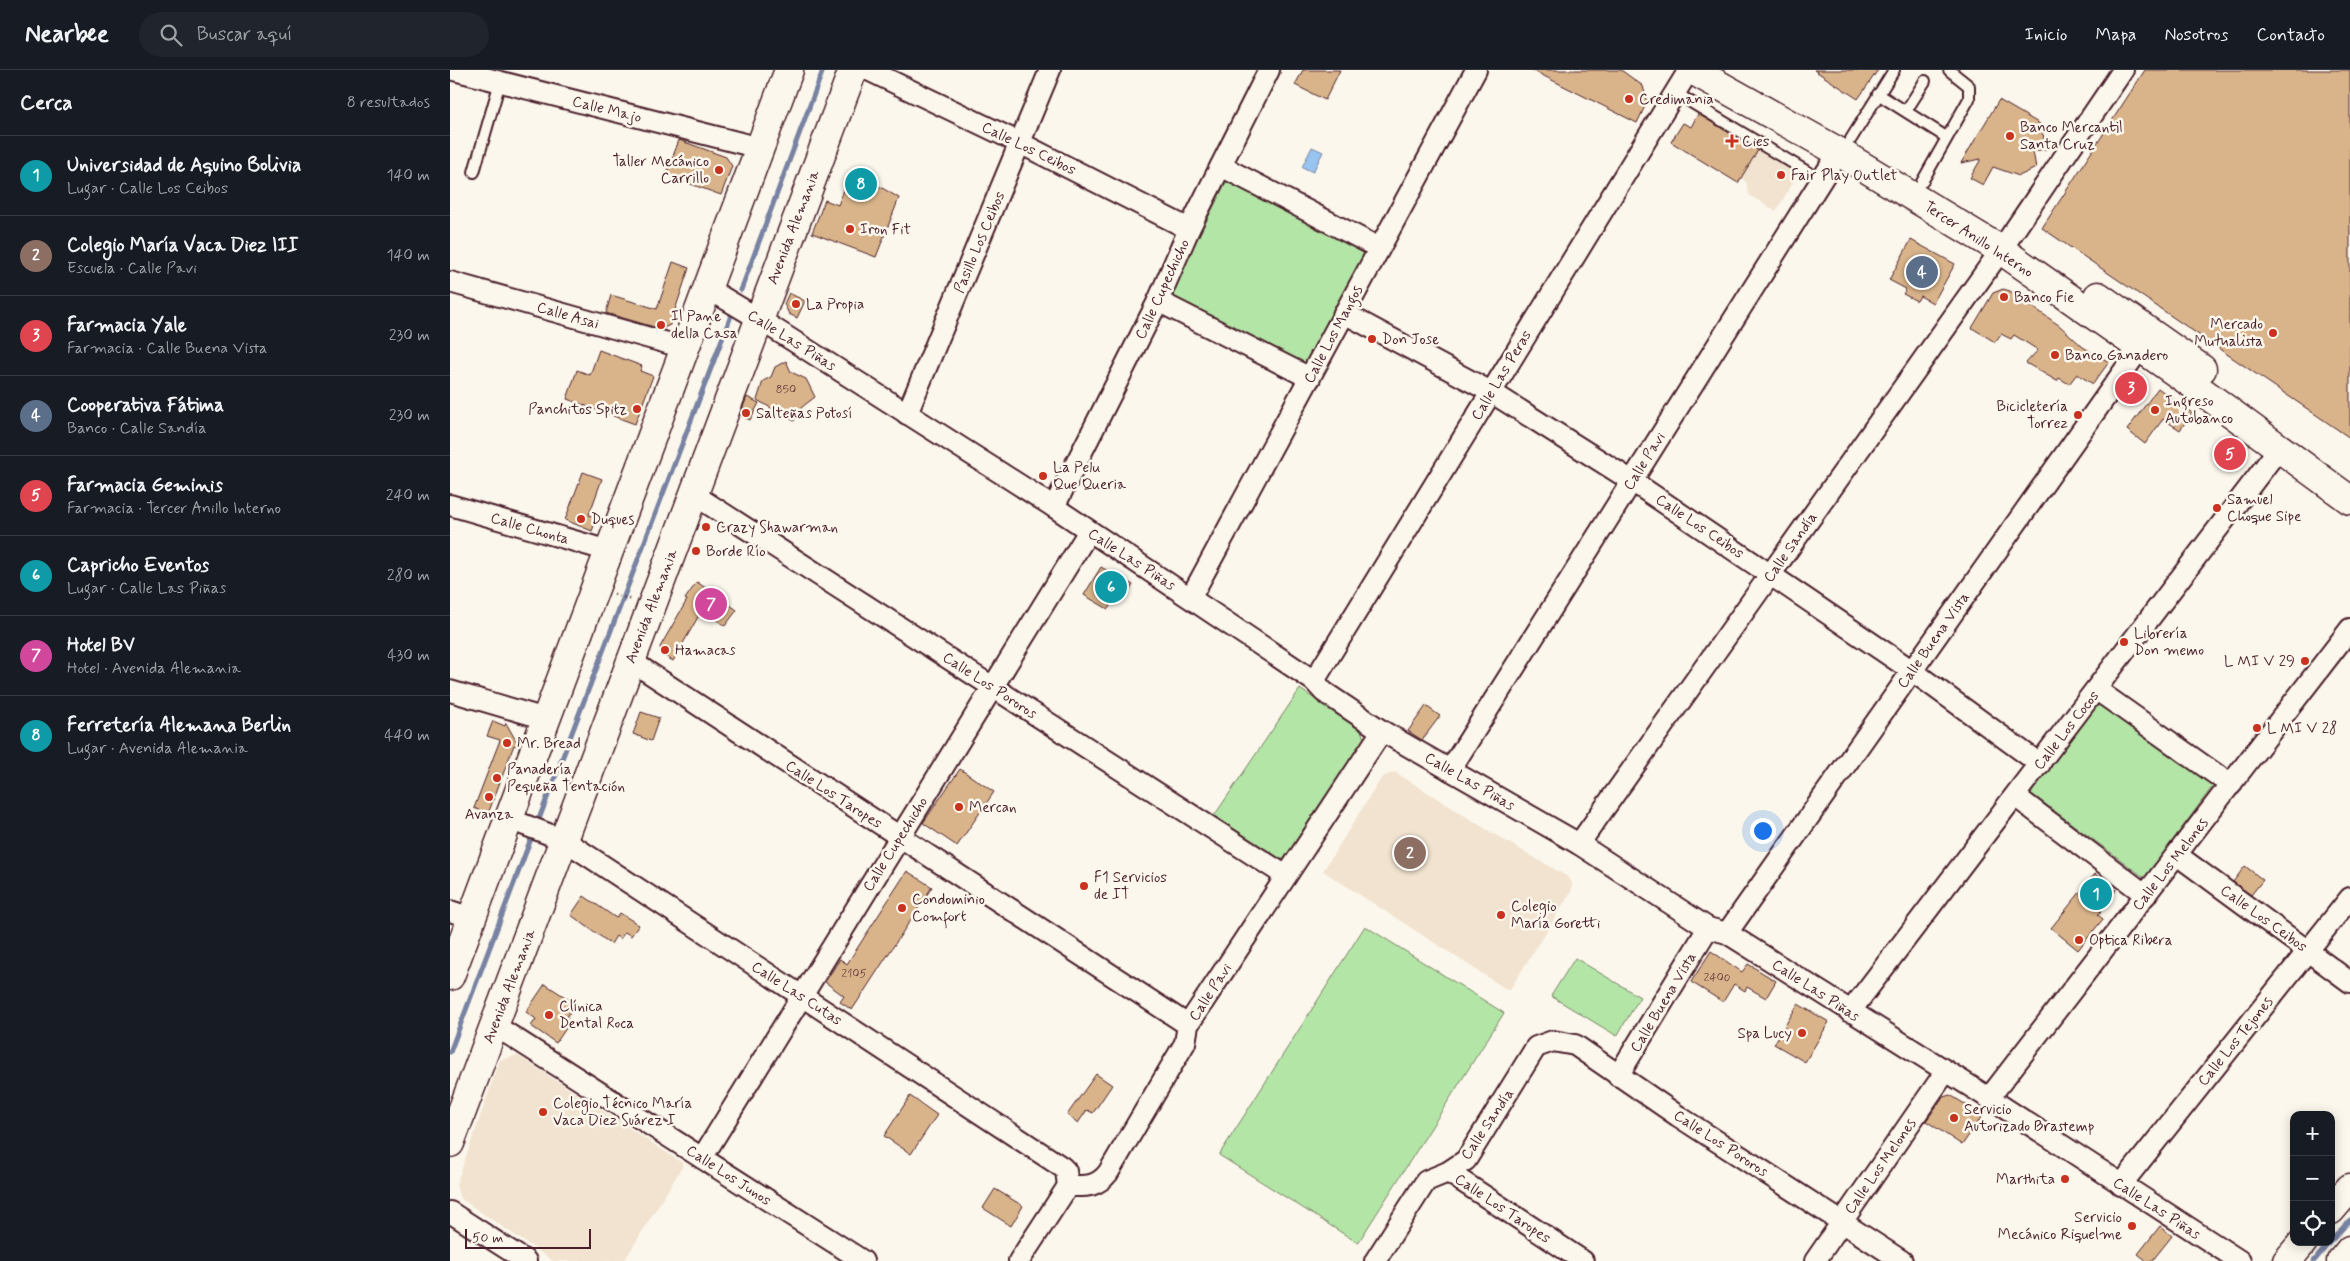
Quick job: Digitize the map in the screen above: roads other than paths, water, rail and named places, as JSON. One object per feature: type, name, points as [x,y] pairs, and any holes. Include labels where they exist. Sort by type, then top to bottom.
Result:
[{"type":"main road","points":[[450,976],[461,915],[509,819],[789,70]]},
{"type":"main road","name":"Avenida Alemania","points":[[450,1143],[852,70]]},
{"type":"main road","name":"Tercer Anillo Interno","points":[[1690,70],[1922,182],[2005,243],[2140,348],[2280,447],[2350,500]]},
{"type":"main road","name":"Tercer Anillo Interno","points":[[1727,70],[1845,145],[2159,337],[2350,479]]},
{"type":"main road","points":[[2335,1205],[2350,1188]]},
{"type":"main road","points":[[2287,1261],[2300,1246]]},
{"type":"main road","points":[[2340,1261],[2350,1250]]},
{"type":"street","name":"Calle Majo","points":[[454,70],[760,148]]},
{"type":"street","name":"Calle Los Ceibos","points":[[868,70],[1020,143],[1189,229]]},
{"type":"street","name":"Pasillo Los Ceibos","points":[[907,414],[1050,70]]},
{"type":"street","name":"Calle Cupechicho","points":[[1054,507],[1158,301],[1189,229],[1269,70]]},
{"type":"street","name":"Calle Los Mangos","points":[[1191,597],[1476,70]]},
{"type":"street","name":"Calle Las Peras","points":[[1314,681],[1674,92],[1690,70]]},
{"type":"street","name":"Calle Sandía","points":[[1579,844],[2005,243],[2123,70]]},
{"type":"street","name":"Calle Pavi","points":[[1450,770],[1821,180],[1845,145]]},
{"type":"street","points":[[1221,166],[1379,248]]},
{"type":"street","name":"Calle Asai","points":[[450,282],[685,348]]},
{"type":"street","name":"Calle Las Piñas","points":[[708,288],[1054,507],[1191,597],[1314,681],[1324,692],[1382,731],[1579,844],[1708,928],[1727,933],[1989,1098],[2240,1261]]},
{"type":"street","points":[[1158,301],[1310,378]]},
{"type":"street","name":"Calle Los Ceibos","points":[[1344,313],[1491,392],[1632,481],[1911,670],[2040,764]]},
{"type":"street","name":"Calle Buena Vista","points":[[1727,933],[2140,348]]},
{"type":"street","name":"Calle Los Cocos","points":[[1850,1012],[2097,690],[2280,447]]},
{"type":"street","name":"Calle Los Pororos","points":[[693,494],[1286,876]]},
{"type":"street","name":"Calle Chonta","points":[[450,505],[609,551]]},
{"type":"street","name":"Calle Cupechicho","points":[[702,1158],[1089,531]]},
{"type":"street","name":"Calle Los Melones","points":[[1989,1098],[2350,629]]},
{"type":"street","name":"Calle Los Taropes","points":[[631,661],[1188,1025]]},
{"type":"street","points":[[2097,690],[2231,785]]},
{"type":"street","points":[[450,692],[546,719]]},
{"type":"street","name":"Calle Pavi","points":[[1068,1186],[1092,1186],[1101,1181],[1108,1173],[1185,1043],[1188,1025],[1382,731]]},
{"type":"street","points":[[2016,796],[2146,895]]},
{"type":"street","name":"Calle Las Cutas","points":[[509,819],[564,840],[802,996],[1062,1167],[1066,1171],[1068,1186]]},
{"type":"street","name":"Calle Los Ceibos","points":[[2177,855],[2350,982]]},
{"type":"street","name":"Calle Los Tejones","points":[[2121,1185],[2350,898]]},
{"type":"street","name":"Calle Buena Vista","points":[[1618,1076],[1708,928]]},
{"type":"street","name":"Calle Los Junos","points":[[494,1025],[863,1261]]},
{"type":"street","name":"Calle Los Pororos","points":[[1536,1047],[1553,1041],[1575,1045],[1618,1076],[1902,1261]]},
{"type":"street","name":"Calle Sandía","points":[[1375,1261],[1426,1181],[1448,1172],[1466,1160],[1536,1047]]},
{"type":"street","name":"Calle Los Melones","points":[[1815,1261],[1946,1071]]},
{"type":"street","name":"Calle Los Taropes","points":[[1448,1172],[1583,1261]]},
{"type":"street","points":[[1019,1261],[1068,1186]]},
{"type":"street","points":[[450,1212],[526,1261]]},
{"type":"lane","points":[[1845,145],[1894,70]]},
{"type":"lane","points":[[1922,182],[1970,94],[1968,86],[1949,70]]},
{"type":"lane","points":[[1906,111],[1924,81]]},
{"type":"lane","points":[[474,172],[500,82]]},
{"type":"lane","points":[[1674,92],[1821,180]]},
{"type":"lane","points":[[1878,94],[1946,137]]},
{"type":"water","points":[[1312,147],[1323,152],[1313,172],[1302,167]]},
{"type":"waterway","points":[[741,290],[823,70]]},
{"type":"waterway","points":[[539,819],[732,313]]},
{"type":"waterway","points":[[450,1052],[532,836]]},
{"type":"waterway","points":[[2335,1237],[2350,1220]]},
{"type":"waterway","points":[[2314,1261],[2327,1246]]},
{"type":"place","name":"Credimania","points":[[1629,99]]},
{"type":"place","name":"Banco Mercantil Santa Cruz","points":[[2010,136]]},
{"type":"place","name":"Cies","points":[[1732,141]]},
{"type":"place","name":"Taller Mecánico Carrillo","points":[[719,170]]},
{"type":"place","name":"Fair Play Outlet","points":[[1781,175]]},
{"type":"place","name":"Ferretería Alemana Berlin","points":[[861,184]]},
{"type":"place","name":"Iron Fit","points":[[850,229]]},
{"type":"place","name":"Cooperativa Fátima","points":[[1922,272]]},
{"type":"place","name":"Banco Fie","points":[[2004,297]]},
{"type":"place","name":"La Propia","points":[[796,304]]},
{"type":"place","name":"Il Pane della Casa","points":[[661,325]]},
{"type":"place","name":"Mercado Mutualista","points":[[2273,333]]},
{"type":"place","name":"Don Jose","points":[[1372,339]]},
{"type":"place","name":"Banco Ganadero","points":[[2055,355]]},
{"type":"place","name":"Farmacia Yale","points":[[2131,388]]},
{"type":"place","name":"Panchitos Spitz","points":[[637,409]]},
{"type":"place","name":"Ingreso Autobanco","points":[[2155,410]]},
{"type":"place","name":"Salteñas Potosí","points":[[746,413]]},
{"type":"place","name":"Bicicletería Torrez","points":[[2078,415]]},
{"type":"place","name":"Farmacia Geminis","points":[[2230,454]]},
{"type":"place","name":"La Pelu Que Queria","points":[[1043,476]]},
{"type":"place","name":"Samuel Choque Sipe","points":[[2217,508]]},
{"type":"place","name":"Duques","points":[[581,519]]},
{"type":"place","name":"Crazy Shawarman","points":[[706,527]]},
{"type":"place","name":"Borde Río","points":[[696,551]]},
{"type":"place","name":"Capricho Eventos","points":[[1111,587]]},
{"type":"place","name":"Hotel BV","points":[[711,604]]},
{"type":"place","name":"Librería Don memo","points":[[2124,642]]},
{"type":"place","name":"Hamacas","points":[[665,650]]},
{"type":"place","name":"L MI V 29","points":[[2305,661]]},
{"type":"place","name":"L MI V 28","points":[[2257,728]]},
{"type":"place","name":"Mr. Bread","points":[[507,743]]},
{"type":"place","name":"Panadería Pequeña Tentación","points":[[497,778]]},
{"type":"place","name":"Avanza","points":[[489,797]]},
{"type":"place","name":"Mercan","points":[[959,807]]},
{"type":"place","name":"Colegio María Vaca Diez III","points":[[1410,853]]},
{"type":"place","name":"F1 Servicios de IT","points":[[1084,886]]},
{"type":"place","name":"Universidad de Aquino Bolivia","points":[[2096,894]]},
{"type":"place","name":"Condominio Comfort","points":[[902,908]]},
{"type":"place","name":"Colegio María Goretti","points":[[1501,915]]},
{"type":"place","name":"Optica Ribera","points":[[2079,940]]},
{"type":"place","name":"Clínica Dental Roca","points":[[549,1015]]},
{"type":"place","name":"Spa Lucy","points":[[1802,1033]]},
{"type":"place","name":"Colegio Técnico María Vaca Diez Suárez I","points":[[543,1112]]},
{"type":"place","name":"Servicio Autorizado Brastemp","points":[[1954,1118]]},
{"type":"place","name":"Marthita","points":[[2065,1179]]},
{"type":"place","name":"Servicio Mecánico Riquelme","points":[[2132,1226]]}]
